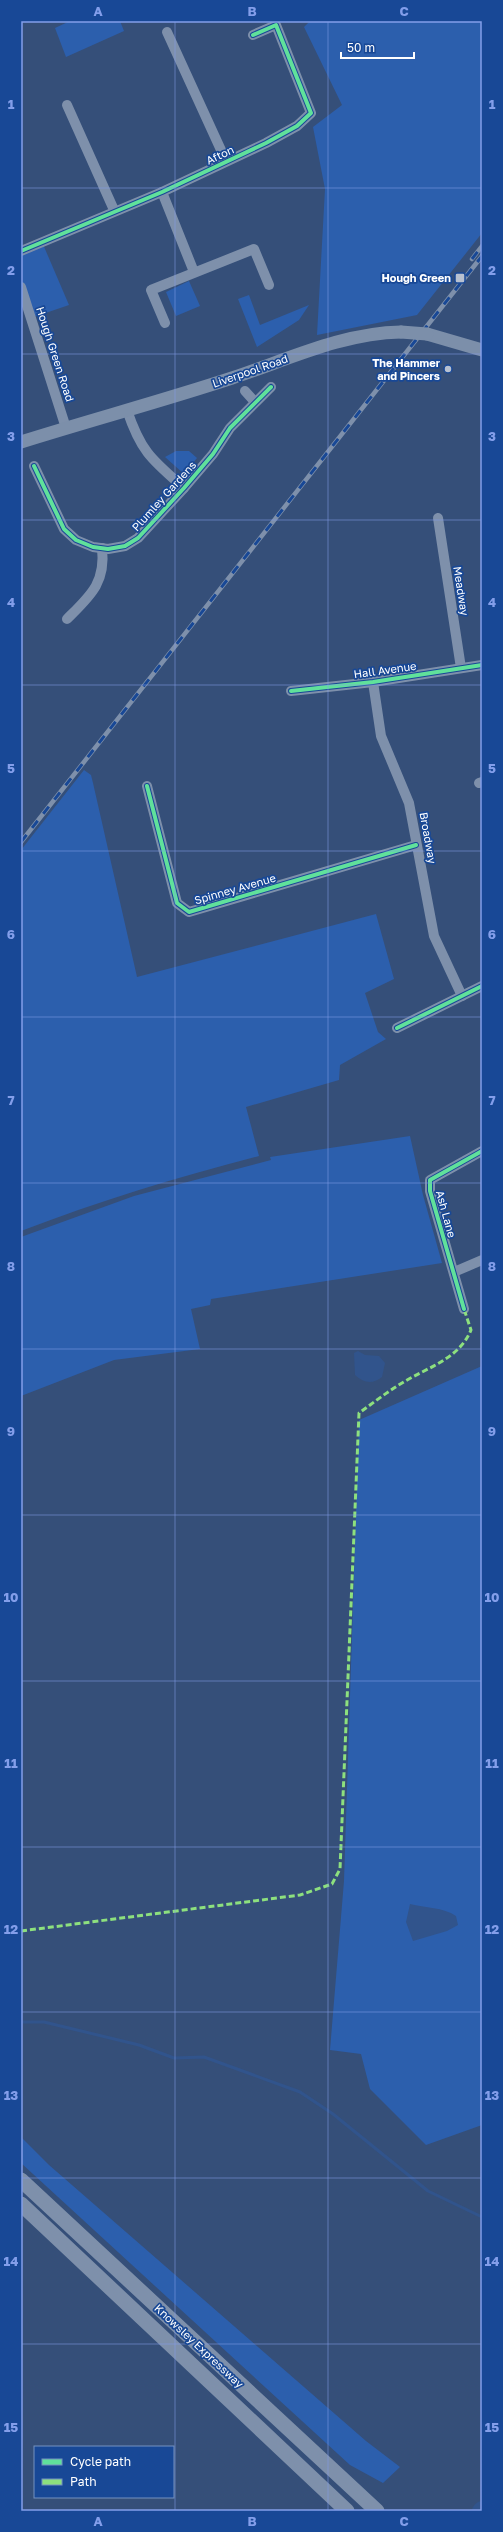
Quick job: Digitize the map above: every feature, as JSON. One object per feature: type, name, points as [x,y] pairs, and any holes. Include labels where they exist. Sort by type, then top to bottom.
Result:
[{"type":"highway","name":"Knowsley Expressway","points":[[21,2180],[377,2511]]},
{"type":"highway","name":"Knowsley Expressway","points":[[21,2204],[347,2511]]},
{"type":"main road","name":"Liverpool Road","points":[[21,442],[127,410],[336,343],[379,333],[401,332],[427,334],[482,350]]},
{"type":"street","name":"Afton","points":[[21,251],[114,210],[162,192],[226,162],[297,126],[312,113],[276,25],[253,35]]},
{"type":"street","points":[[167,32],[226,162]]},
{"type":"street","points":[[67,105],[114,210]]},
{"type":"street","points":[[162,192],[194,272]]},
{"type":"street","points":[[165,323],[151,290],[254,249],[269,285]]},
{"type":"street","name":"Hough Green Road","points":[[21,287],[24,303],[66,428]]},
{"type":"street","name":"Plumley Gardens","points":[[34,466],[64,529],[76,540],[102,548],[125,546],[138,538],[184,488],[213,454],[230,428],[254,401],[271,387]]},
{"type":"street","points":[[245,391],[254,401]]},
{"type":"street","name":"Plumley Gardens","points":[[127,410],[140,444],[148,455],[184,488]]},
{"type":"street","name":"Meadway","points":[[438,518],[461,668]]},
{"type":"street","points":[[67,619],[93,592],[100,579],[104,564],[102,548]]},
{"type":"street","name":"Hall Avenue","points":[[291,691],[373,682],[482,665]]},
{"type":"street","name":"Broadway","points":[[373,682],[381,736],[409,803],[434,936],[462,996]]},
{"type":"street","name":"Spinney Avenue","points":[[147,786],[177,903],[189,912],[416,845]]},
{"type":"street","points":[[397,1028],[482,986]]},
{"type":"street","name":"Ash Lane","points":[[464,1309],[430,1191],[430,1180],[482,1151]]},
{"type":"street","points":[[454,1272],[482,1260]]},
{"type":"shaded area","points":[[70,21],[120,21],[124,31],[66,57],[55,28]]},
{"type":"shaded area","points":[[310,21],[482,21],[482,233],[417,315],[317,335],[325,189],[313,127],[342,105],[304,27]]},
{"type":"shaded area","points":[[42,242],[69,305],[31,318],[21,287],[21,251]]},
{"type":"shaded area","points":[[189,281],[200,306],[176,316],[166,292]]},
{"type":"shaded area","points":[[249,295],[260,325],[309,305],[299,320],[257,347],[238,299]]},
{"type":"shaded area","points":[[176,451],[189,451],[197,458],[184,474],[165,457]]},
{"type":"shaded area","points":[[84,770],[91,775],[137,977],[376,914],[394,979],[365,993],[378,1032],[386,1039],[340,1065],[339,1080],[246,1107],[259,1156],[139,1190],[21,1231],[21,850]]},
{"type":"shaded area","points":[[410,1136],[423,1195],[442,1263],[211,1299],[210,1305],[191,1309],[200,1349],[114,1360],[21,1396],[21,1237],[134,1196],[271,1160],[270,1157]]},
{"type":"shaded area","points":[[358,1351],[365,1355],[379,1356],[385,1363],[382,1377],[378,1380],[368,1382],[355,1375],[354,1353]]},
{"type":"shaded area","points":[[482,1366],[482,2125],[426,2145],[370,2089],[361,2054],[330,2050],[344,1881],[359,1420]]},
{"type":"shaded area","points":[[410,1904],[440,1909],[451,1913],[456,1916],[458,1925],[447,1931],[413,1941],[406,1922]]},
{"type":"shaded area","points":[[21,2137],[49,2165],[366,2441],[400,2467],[383,2483],[350,2465],[21,2163]]},
{"type":"waterway","points":[[21,2022],[44,2022],[139,2045],[174,2058],[204,2057],[300,2092],[333,2114],[428,2191],[482,2217]]},
{"type":"railway","points":[[472,259],[482,246]]},
{"type":"railway","points":[[21,842],[482,256]]},
{"type":"marked path","points":[[21,1931],[300,1895],[332,1884],[340,1869],[359,1413],[396,1386],[442,1361],[459,1348],[466,1340],[471,1330],[464,1309]]},
{"type":"cycle path","points":[[21,251],[162,192],[266,143],[297,126],[311,113],[276,25],[253,35]]},
{"type":"cycle path","points":[[34,466],[64,529],[76,540],[93,547],[108,549],[125,546],[138,538],[184,488],[213,454],[230,428],[271,387]]},
{"type":"cycle path","points":[[291,691],[373,682],[482,665]]},
{"type":"cycle path","points":[[147,786],[177,903],[189,912],[416,845]]},
{"type":"cycle path","points":[[397,1028],[482,986]]},
{"type":"cycle path","points":[[464,1309],[430,1191],[430,1180],[482,1151]]},
{"type":"place","name":"Hough Green","points":[[460,278]]},
{"type":"place","name":"The Hammer and Pincers","points":[[448,369]]}]
